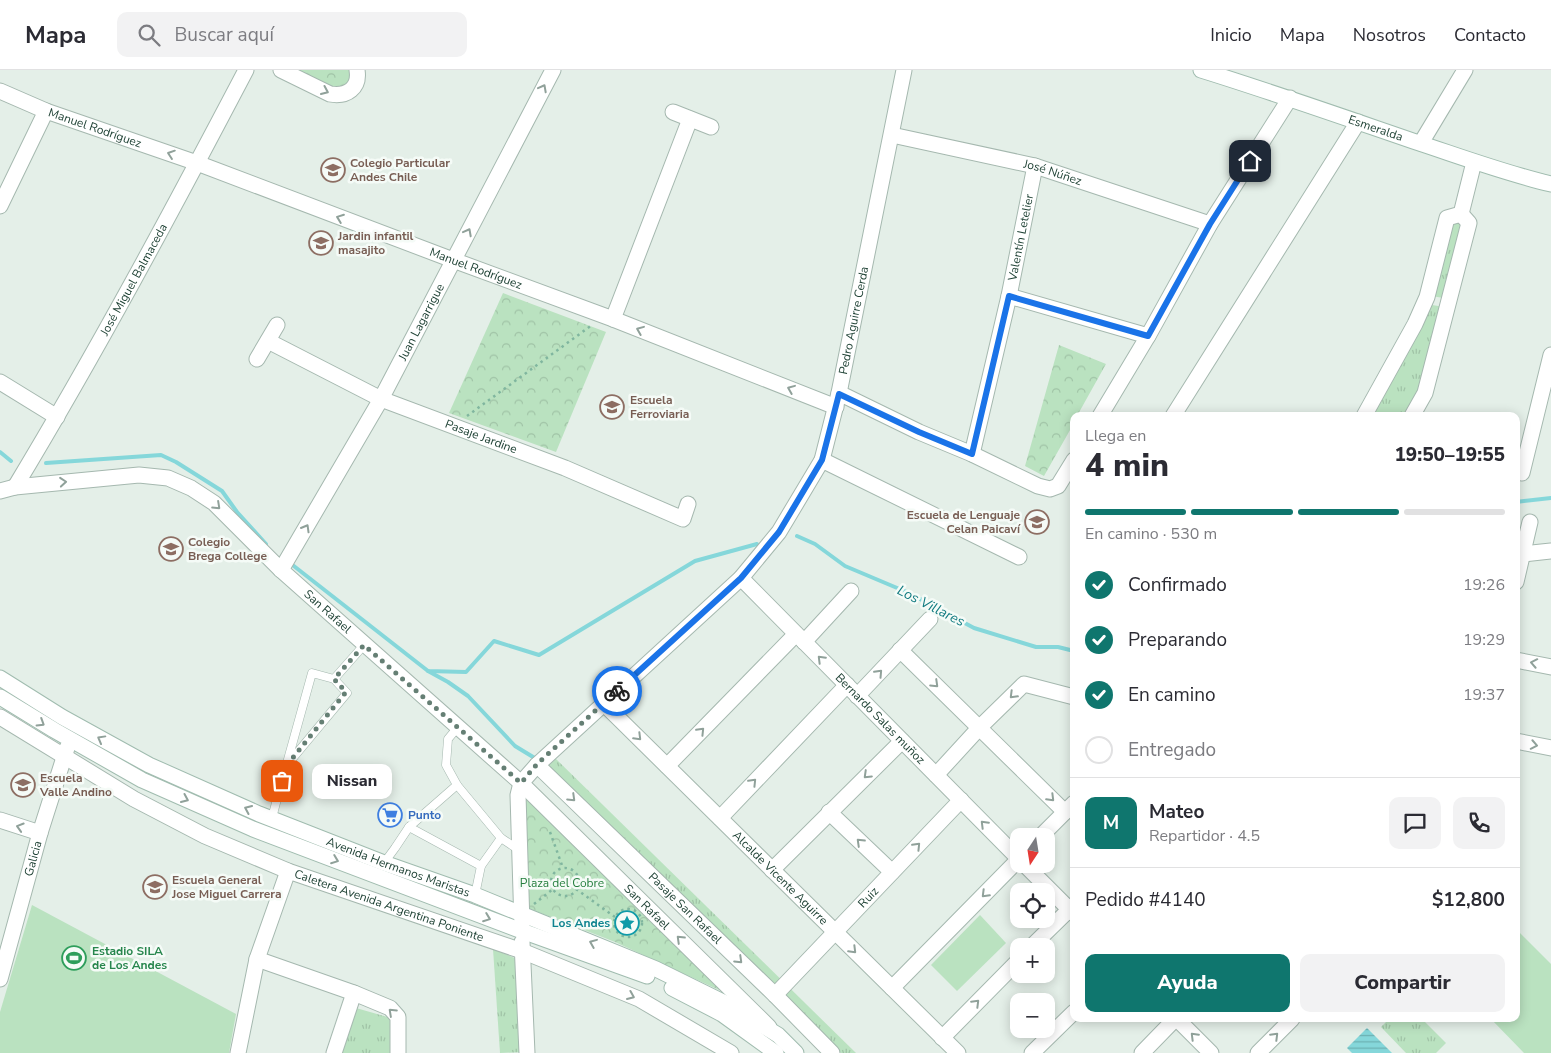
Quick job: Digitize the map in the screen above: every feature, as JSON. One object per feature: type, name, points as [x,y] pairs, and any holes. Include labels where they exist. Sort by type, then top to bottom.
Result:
[{"type":"street","name":"José Miguel Balmaceda","points":[[7,489],[57,417],[246,70]]},
{"type":"street","points":[[281,70],[330,94],[339,96],[352,90],[358,76],[357,70]]},
{"type":"street","name":"Juan Lagarrigue","points":[[281,570],[381,398],[553,70]]},
{"type":"street","name":"Pedro Aguirre Cerda","points":[[521,783],[537,764],[741,578],[779,532],[822,460],[838,400],[904,70]]},
{"type":"street","points":[[1421,143],[1465,70]]},
{"type":"street","name":"Esmeralda","points":[[1207,71],[1474,162],[1521,177],[1551,184]]},
{"type":"street","name":"Manuel Rodríguez","points":[[0,91],[46,111],[197,163],[452,260],[838,400],[972,454],[1038,486],[1050,489],[1058,486],[1070,466]]},
{"type":"street","points":[[1102,412],[1148,336],[1210,224],[1290,98]]},
{"type":"street","points":[[0,206],[46,111]]},
{"type":"street","points":[[673,112],[711,127]]},
{"type":"street","points":[[609,318],[690,119]]},
{"type":"street","points":[[1176,412],[1358,122]]},
{"type":"street","name":"José Núñez","points":[[892,135],[1035,166],[1210,224]]},
{"type":"street","points":[[1460,214],[1474,162]]},
{"type":"street","name":"Valentín Letelier","points":[[972,454],[1009,296],[1035,166]]},
{"type":"street","points":[[1366,412],[1415,324],[1427,297],[1447,218],[1460,214]]},
{"type":"street","points":[[1414,412],[1425,393],[1469,223],[1460,214]]},
{"type":"street","points":[[1009,296],[1148,336]]},
{"type":"street","points":[[1427,297],[1449,302]]},
{"type":"street","points":[[257,359],[277,325]]},
{"type":"street","name":"Pasaje Jardine","points":[[268,341],[381,398],[565,468],[682,519],[688,504]]},
{"type":"street","points":[[1522,473],[1551,354]]},
{"type":"street","points":[[0,382],[57,417]]},
{"type":"street","points":[[822,460],[1019,557]]},
{"type":"street","name":"San Rafael","points":[[7,489],[139,475],[168,478],[191,488],[214,503],[281,570],[521,783],[778,1035]]},
{"type":"street","points":[[1520,566],[1530,522]]},
{"type":"street","points":[[1523,554],[1551,551]]},
{"type":"street","name":"Bernardo Salas muñoz","points":[[741,578],[1010,850]]},
{"type":"street","points":[[667,766],[851,591]]},
{"type":"street","points":[[720,818],[852,690],[900,650],[930,619]]},
{"type":"street","points":[[900,650],[980,727],[1069,808],[1049,828]]},
{"type":"street","points":[[1520,661],[1551,667]]},
{"type":"street","name":"Avenida Hermanos Maristas","points":[[0,678],[62,716],[149,765],[272,818],[384,863],[475,895],[527,910],[656,969],[725,1003],[778,1035],[796,1053]]},
{"type":"street","points":[[936,775],[980,727],[1024,684],[1070,696]]},
{"type":"street","name":"Avenida Hermanos Maristas","points":[[0,697],[142,780],[253,829],[522,931],[654,978],[722,1014],[776,1053]]},
{"type":"street","name":"Alcalde Vicente Aguirre","points":[[604,703],[958,1053]]},
{"type":"street","name":"Caletera Avenida Argentina Poniente","points":[[0,718],[134,799],[205,836],[288,871],[522,951],[639,999],[731,1053]]},
{"type":"street","name":"Galicia","points":[[0,979],[5,947],[69,739]]},
{"type":"street","points":[[772,870],[902,741]]},
{"type":"street","points":[[1520,742],[1551,748]]},
{"type":"street","name":"Pasaje San Rafael","points":[[537,764],[775,995],[832,1053]]},
{"type":"street","points":[[521,783],[518,796],[520,851],[527,910],[522,931],[526,1053]]},
{"type":"street","name":"Ruiz","points":[[775,995],[961,800]]},
{"type":"street","points":[[829,812],[892,872]]},
{"type":"street","points":[[0,820],[40,833]]},
{"type":"street","points":[[892,988],[1010,868]]},
{"type":"street","points":[[238,1053],[257,959],[288,871]]},
{"type":"street","points":[[1034,873],[1070,907]]},
{"type":"street","points":[[1041,938],[1070,911]]},
{"type":"street","points":[[257,959],[354,993],[390,1008],[398,1017],[398,1053]]},
{"type":"street","points":[[942,1038],[1010,969]]},
{"type":"street","points":[[334,1053],[354,993]]},
{"type":"street","points":[[1032,1053],[1070,1016]]},
{"type":"street","points":[[1142,1053],[1173,1022]]},
{"type":"street","points":[[1179,1022],[1211,1053]]},
{"type":"street","points":[[1258,1053],[1289,1022]]},
{"type":"lane","points":[[334,679],[364,645]]},
{"type":"lane","points":[[282,781],[312,673],[334,679],[346,692],[287,765]]},
{"type":"lane","points":[[458,727],[448,739],[446,765],[457,785],[501,838],[520,851]]},
{"type":"lane","points":[[384,863],[409,827],[457,785]]},
{"type":"lane","points":[[272,818],[277,799]]},
{"type":"lane","points":[[409,827],[481,866]]},
{"type":"lane","points":[[475,895],[481,866],[501,838]]},
{"type":"path","points":[[453,426],[609,318]]},
{"type":"path","points":[[547,824],[563,868]]},
{"type":"path","points":[[567,868],[575,873],[578,881],[576,890],[565,896],[556,893],[553,889],[551,885],[552,876],[555,872],[567,868]]},
{"type":"path","points":[[527,910],[553,889]]},
{"type":"path","points":[[576,890],[615,917]]},
{"type":"path","points":[[632,909],[640,915],[641,929],[630,938],[620,936],[614,929],[615,917],[622,910],[632,909]]},
{"type":"green space","points":[[288,70],[354,70],[355,76],[340,92]]},
{"type":"green space","points":[[1461,217],[1467,226],[1450,299],[1431,296],[1449,219]]},
{"type":"green space","points":[[503,293],[606,332],[556,452],[449,413]]},
{"type":"green space","points":[[1432,305],[1445,307],[1421,394],[1411,412],[1373,412]]},
{"type":"green space","points":[[1059,345],[1106,364],[1079,412],[1070,412],[1070,430],[1044,476],[1025,466]]},
{"type":"green space","points":[[555,758],[856,1053],[841,1053],[548,766]]},
{"type":"green space","name":"Plaza del Cobre","points":[[523,796],[730,995],[615,942],[528,908]]},
{"type":"green space","name":"Estadio SILA de Los Andes","points":[[32,905],[236,1014],[229,1053],[0,1053],[0,1012]]},
{"type":"green space","points":[[980,915],[1006,943],[957,991],[931,965]]},
{"type":"green space","points":[[1520,933],[1551,964],[1551,1053],[1524,1053],[1494,1022],[1520,1022]]},
{"type":"green space","points":[[493,949],[517,959],[523,1052],[500,1053]]},
{"type":"green space","points":[[356,1008],[391,1018],[392,1053],[339,1053]]},
{"type":"green space","points":[[1386,1022],[1425,1022],[1446,1043],[1436,1053],[1406,1053],[1381,1027]]},
{"type":"water","points":[[1367,1028],[1392,1053],[1352,1053],[1347,1048]]},
{"type":"waterway","points":[[0,452],[11,461]]},
{"type":"waterway","points":[[46,463],[161,455],[176,462],[222,491],[237,512],[266,544]]},
{"type":"waterway","name":"Los Villares","points":[[1520,502],[1551,498]]},
{"type":"waterway","name":"Los Villares","points":[[797,536],[815,544],[845,566],[909,593],[974,628],[1036,647],[1058,647],[1070,650]]},
{"type":"waterway","points":[[290,563],[428,671],[466,672],[494,641],[539,655],[695,561],[757,544]]},
{"type":"waterway","points":[[428,671],[468,696],[515,746],[538,760]]},
{"type":"way so far","points":[[282,781],[287,765],[346,692],[334,679],[364,645],[521,783],[537,764],[617,691]]},
{"type":"place","name":"Colegio Particular Andes Chile","points":[[333,170]]},
{"type":"place","name":"Jardin infantil masajito","points":[[321,243]]},
{"type":"place","name":"Escuela Ferroviaria","points":[[612,407]]},
{"type":"place","name":"Escuela de Lenguaje Celan Paicaví","points":[[1037,522]]},
{"type":"place","name":"Colegio Brega College","points":[[171,549]]},
{"type":"place","name":"Nissan","points":[[282,781]]},
{"type":"place","name":"Escuela Valle Andino","points":[[23,785]]},
{"type":"place","name":"Punto","points":[[390,815]]},
{"type":"place","name":"Escuela General Jose Miguel Carrera","points":[[155,887]]},
{"type":"place","name":"Los Andes","points":[[627,923]]},
{"type":"place","name":"Estadio SILA de Los Andes","points":[[74,958]]},
{"type":"route","points":[[617,691],[741,578],[779,532],[822,460],[839,394],[919,432],[972,454],[1009,296],[1148,336],[1210,224],[1250,161]]}]
